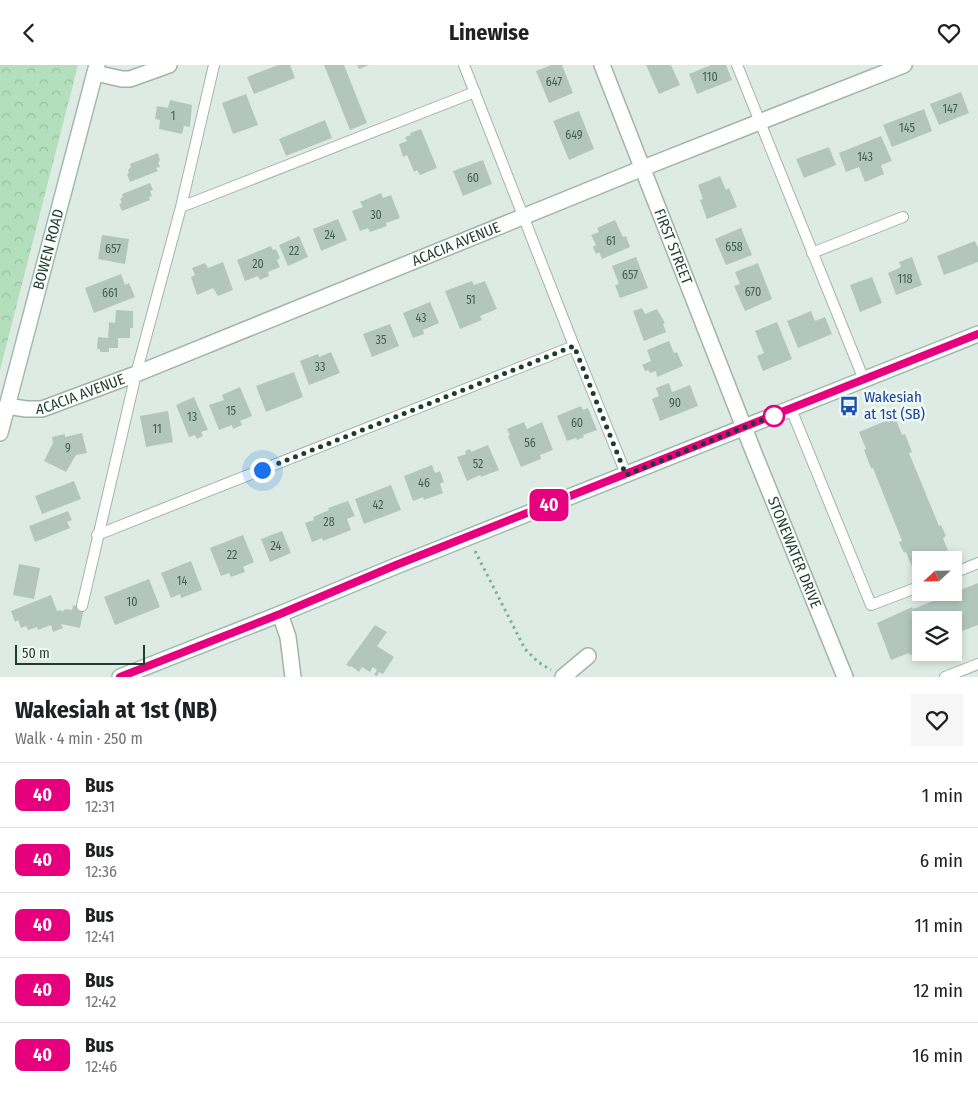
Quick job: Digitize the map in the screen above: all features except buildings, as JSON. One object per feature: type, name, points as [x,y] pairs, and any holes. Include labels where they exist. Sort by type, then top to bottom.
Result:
[{"type":"street","points":[[96,69],[122,79],[130,79],[169,65]]},
{"type":"street","name":"FIRST STREET","points":[[602,65],[744,427]]},
{"type":"street","name":"ACACIA AVENUE","points":[[7,406],[42,409],[136,374],[643,167],[904,65]]},
{"type":"street","name":"BOWEN ROAD","points":[[0,433],[96,69]]},
{"type":"street","points":[[120,677],[280,614],[396,565],[978,335]]},
{"type":"street","name":"STONEWATER DRIVE","points":[[744,427],[844,677]]},
{"type":"street","points":[[280,614],[288,637],[293,677]]},
{"type":"street","points":[[559,674],[588,656]]},
{"type":"lane","points":[[82,606],[136,374],[181,207],[214,65]]},
{"type":"lane","points":[[464,65],[626,475]]},
{"type":"lane","points":[[738,65],[864,380]]},
{"type":"lane","points":[[181,207],[475,93]]},
{"type":"lane","points":[[812,253],[903,217]]},
{"type":"lane","points":[[97,535],[574,346]]},
{"type":"lane","points":[[791,409],[871,605],[912,589]]},
{"type":"lane","points":[[962,570],[978,563]]},
{"type":"lane","points":[[945,677],[978,664]]},
{"type":"path","points":[[468,537],[525,649],[538,662],[559,674]]},
{"type":"green space","points":[[0,65],[78,65],[0,370]]},
{"type":"bus line","name":"40","points":[[120,677],[280,614],[396,565],[978,334]]},
{"type":"place","name":"Wakesiah at 1st (SB)","points":[[849,406]]},
{"type":"route","points":[[262,470],[574,346],[626,475],[777,414],[774,416]]}]
